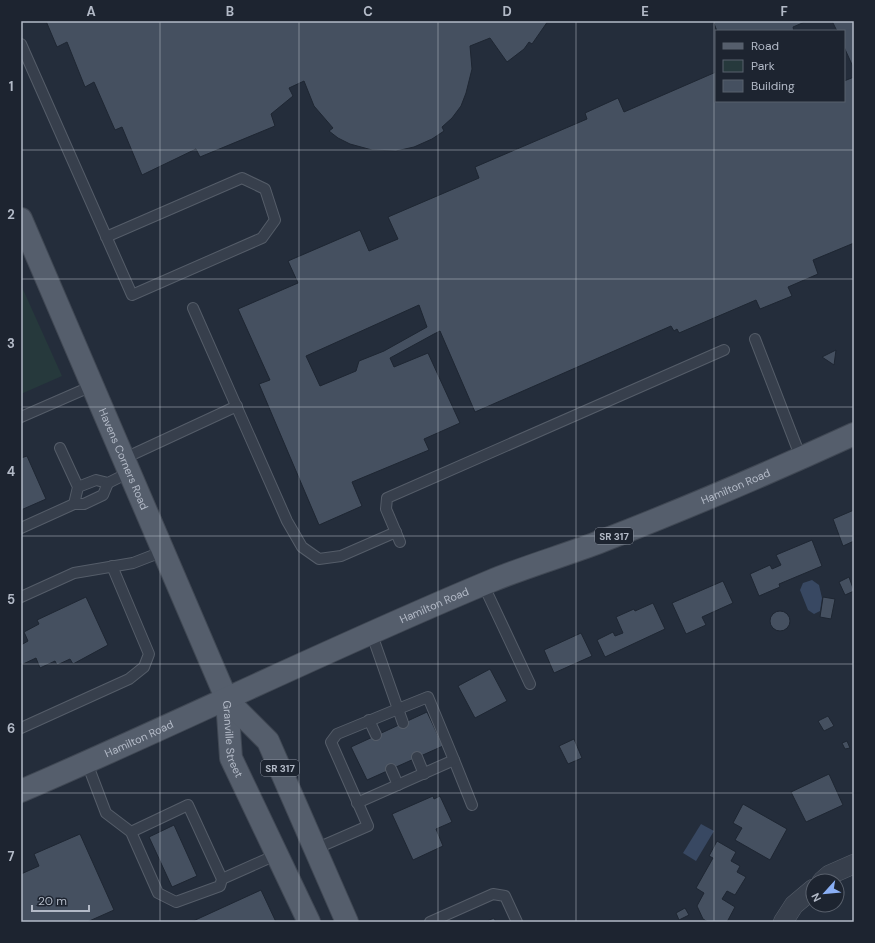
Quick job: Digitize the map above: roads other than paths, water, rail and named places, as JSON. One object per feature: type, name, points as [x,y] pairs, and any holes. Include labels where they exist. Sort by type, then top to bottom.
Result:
[{"type":"main road","name":"Havens Corners Road","points":[[21,219],[227,700]]},
{"type":"main road","name":"Hamilton Road","points":[[21,791],[227,700],[371,632],[483,584],[602,541],[801,458],[854,434]]},
{"type":"main road","name":"Granville Street","points":[[227,700],[268,741],[346,922]]},
{"type":"main road","name":"Granville Street","points":[[227,700],[232,758],[309,922]]},
{"type":"street","points":[[834,873],[854,864]]},
{"type":"street","points":[[783,922],[794,905],[805,896]]},
{"type":"lane","points":[[21,44],[106,237],[132,295],[262,238],[275,220],[265,189],[242,178],[106,237]]},
{"type":"lane","points":[[193,308],[287,521],[302,547],[319,559],[341,556],[396,532]]},
{"type":"lane","points":[[755,339],[801,458]]},
{"type":"lane","points":[[400,542],[386,509],[387,498],[724,350]]},
{"type":"lane","points":[[21,417],[92,386]]},
{"type":"lane","points":[[21,528],[74,504],[84,504],[103,495],[108,482],[127,465],[237,406]]},
{"type":"lane","points":[[60,448],[78,487],[74,504]]},
{"type":"lane","points":[[78,487],[96,480],[108,482]]},
{"type":"lane","points":[[21,597],[74,573],[133,563],[164,551]]},
{"type":"lane","points":[[21,728],[129,679],[144,667],[149,654],[112,566]]},
{"type":"lane","points":[[483,584],[530,684]]},
{"type":"lane","points":[[371,632],[403,723]]},
{"type":"lane","points":[[315,849],[368,826],[331,742],[337,734],[428,697],[472,805]]},
{"type":"lane","points":[[369,720],[376,735]]},
{"type":"lane","points":[[418,757],[424,774]]},
{"type":"lane","points":[[357,803],[454,760]]},
{"type":"lane","points":[[87,763],[106,813],[131,832],[158,893],[176,902],[220,886],[222,879],[188,805],[131,832]]},
{"type":"lane","points":[[391,769],[398,785]]},
{"type":"lane","points":[[222,879],[278,854]]},
{"type":"lane","points":[[430,922],[493,894],[505,896],[517,922]]},
{"type":"water","points":[[812,580],[819,585],[822,598],[820,611],[814,614],[808,610],[800,590],[803,583]]},
{"type":"water","points":[[701,824],[714,831],[696,861],[683,853]]}]
